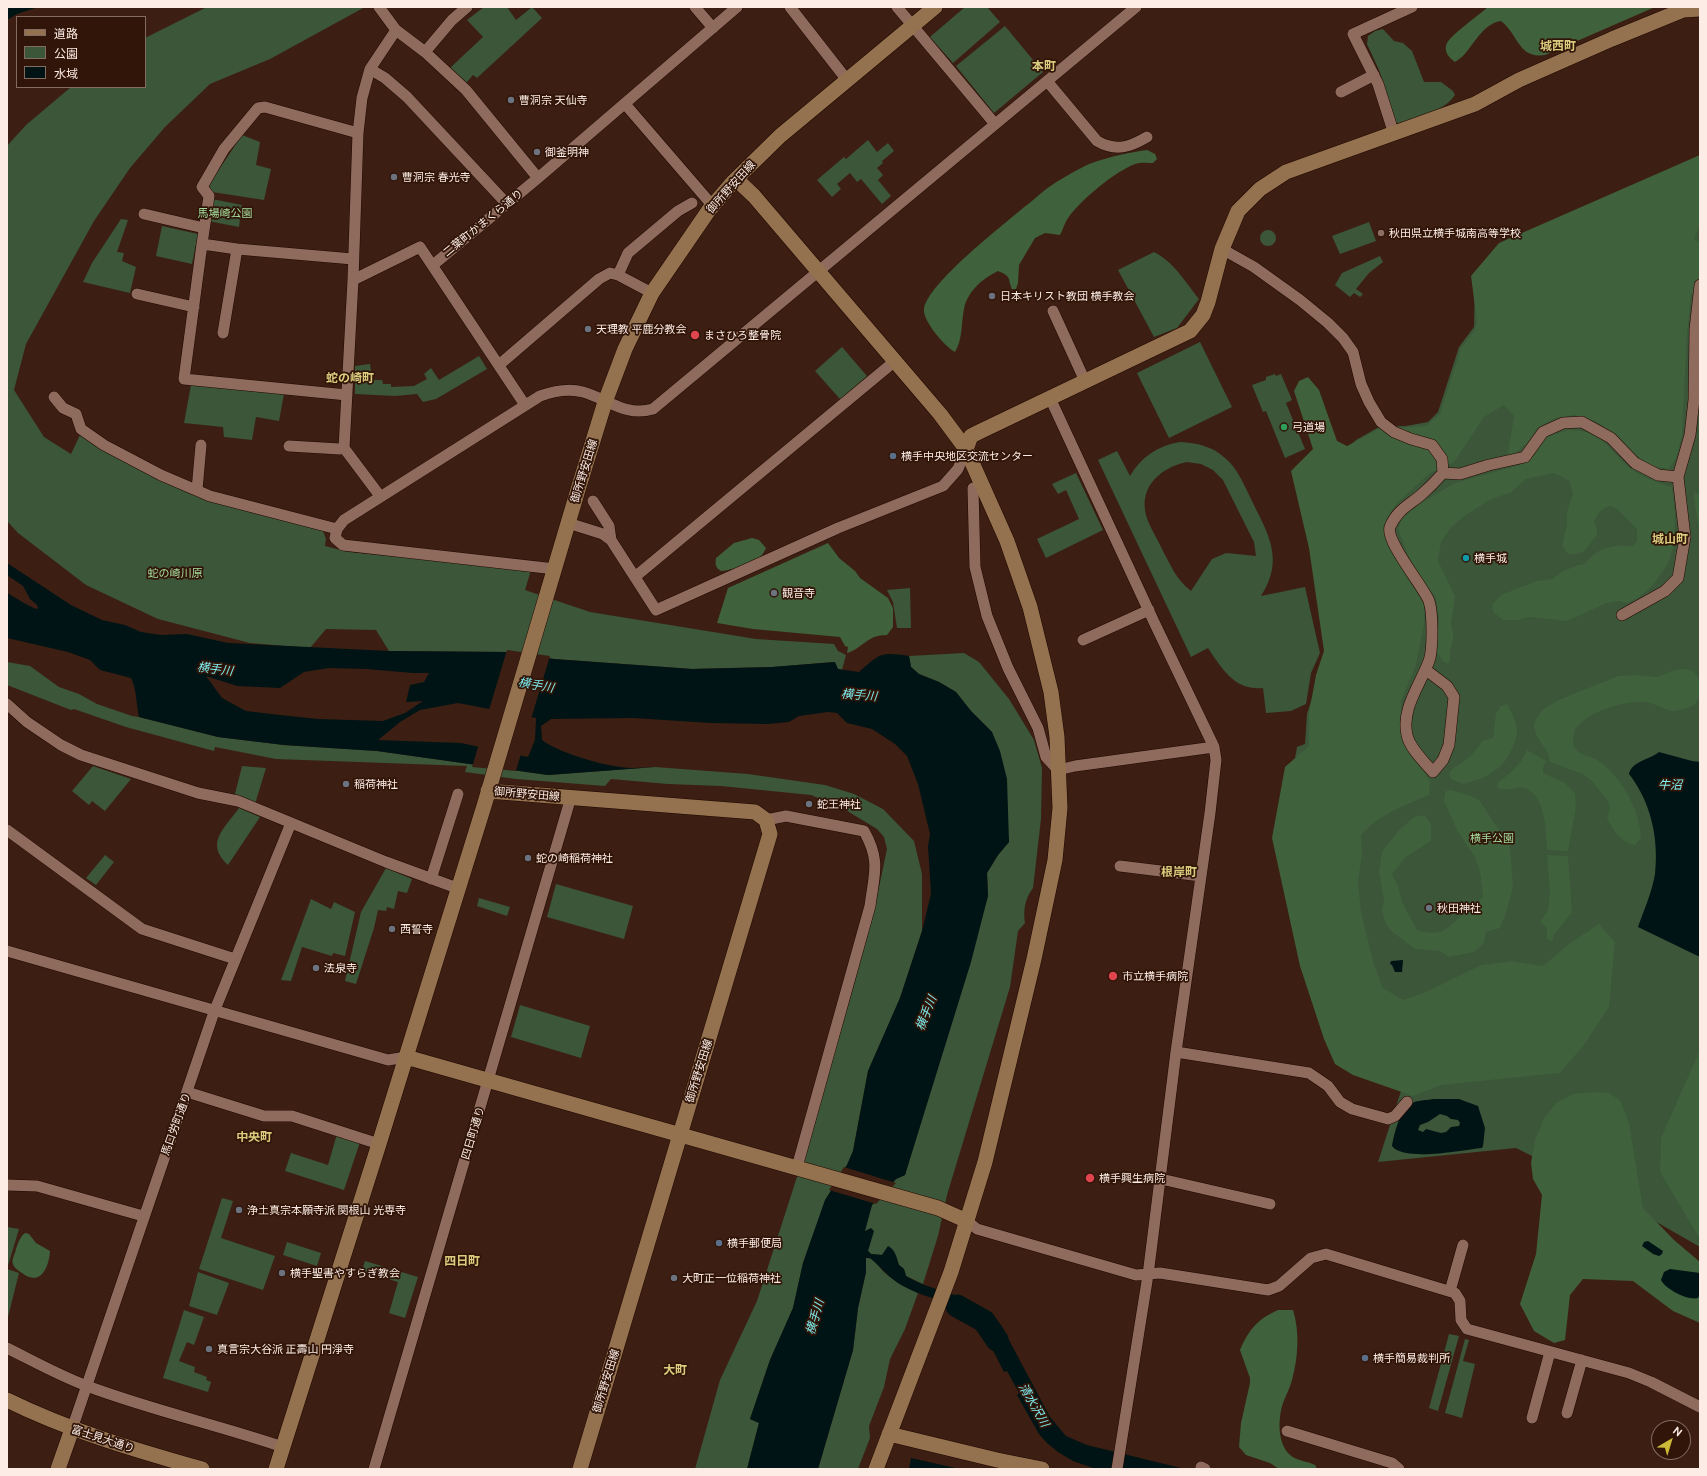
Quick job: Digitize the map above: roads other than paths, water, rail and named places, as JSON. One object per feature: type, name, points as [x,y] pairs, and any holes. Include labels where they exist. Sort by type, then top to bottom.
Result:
[{"type":"street","points":[[379,7],[396,30],[425,52],[466,90],[538,178]]},
{"type":"street","points":[[425,52],[452,20],[466,7]]},
{"type":"street","points":[[696,7],[713,28]]},
{"type":"street","name":"二葉町かまくら通り","points":[[525,405],[433,265],[538,178],[737,7]]},
{"type":"street","points":[[790,7],[847,80]]},
{"type":"street","points":[[897,7],[996,124]]},
{"type":"street","name":"御所野安田線","points":[[580,1469],[770,834],[766,820],[755,812],[488,791],[605,402],[625,349],[652,293],[712,205],[736,179],[780,136],[935,7]]},
{"type":"street","points":[[555,569],[344,545],[335,538],[337,529],[344,520],[525,405],[555,391],[570,390],[582,392],[631,411],[643,412],[653,409],[1136,7]]},
{"type":"street","points":[[1394,134],[1378,84],[1353,34],[1412,7]]},
{"type":"street","points":[[568,523],[603,534],[611,540],[636,576],[656,610],[838,528],[943,486],[958,469],[971,436],[1190,331],[1203,315],[1208,302],[1222,249],[1238,211],[1260,189],[1286,172],[1475,104],[1519,80],[1683,10],[1700,9]]},
{"type":"street","points":[[380,496],[344,448],[353,280],[358,133],[362,98],[370,69],[396,30]]},
{"type":"street","points":[[370,69],[386,78],[407,97],[507,204]]},
{"type":"street","points":[[1341,92],[1374,75]]},
{"type":"street","points":[[1047,81],[1097,141],[1105,146],[1121,148],[1131,147],[1147,137]]},
{"type":"street","points":[[625,104],[712,205]]},
{"type":"street","points":[[347,395],[184,379],[209,196],[202,188],[224,149],[258,108],[265,107],[358,133]]},
{"type":"street","points":[[736,179],[754,196],[895,361],[940,414],[966,449],[1007,541],[1030,607],[1051,692],[1057,737],[1060,824],[1056,860],[1034,959],[985,1162],[951,1272],[876,1469]]},
{"type":"street","points":[[618,275],[628,252],[678,211],[692,203]]},
{"type":"street","points":[[144,214],[204,228]]},
{"type":"street","points":[[202,244],[237,249],[353,259]]},
{"type":"street","points":[[353,280],[420,247],[433,265]]},
{"type":"street","points":[[223,333],[237,249]]},
{"type":"street","points":[[1222,249],[1252,266],[1280,286],[1328,323],[1343,338],[1353,352],[1361,384],[1369,402],[1381,422],[1394,432],[1411,440],[1432,445],[1442,459],[1443,473]]},
{"type":"street","points":[[499,365],[599,278],[610,273],[618,275],[652,293]]},
{"type":"street","points":[[1622,615],[1664,591],[1678,578],[1685,537],[1678,477],[1697,403],[1695,328],[1700,285]]},
{"type":"street","points":[[137,294],[194,307]]},
{"type":"street","points":[[1053,311],[1085,381]]},
{"type":"street","points":[[636,576],[895,361]]},
{"type":"street","points":[[54,397],[63,408],[76,414],[81,429],[104,445],[161,476],[210,496],[337,529]]},
{"type":"street","points":[[1050,398],[1148,610],[1214,746],[1215,767],[1176,1052],[1161,1179],[1148,1275],[1117,1469]]},
{"type":"street","points":[[1426,670],[1446,686],[1454,697],[1449,745],[1443,760],[1433,772],[1420,758],[1407,737],[1405,718],[1430,659],[1432,619],[1430,603],[1427,596],[1408,569],[1392,539],[1390,528],[1396,515],[1405,505],[1421,495],[1443,473],[1460,474],[1489,465],[1524,457],[1543,432],[1563,423],[1582,422],[1612,438],[1635,463],[1658,475],[1678,477]]},
{"type":"street","points":[[197,490],[201,445]]},
{"type":"street","points":[[289,446],[344,448]]},
{"type":"street","points":[[973,488],[975,567],[987,616],[1008,668],[1038,728],[1046,757],[1058,770]]},
{"type":"street","points":[[593,501],[609,526],[611,540]]},
{"type":"street","points":[[1083,640],[1148,610]]},
{"type":"street","points":[[7,704],[27,722],[61,745],[81,755],[198,793],[238,801],[431,879],[457,888]]},
{"type":"street","points":[[1058,770],[1075,766],[1214,746]]},
{"type":"street","points":[[276,1469],[379,1144],[488,791]]},
{"type":"street","points":[[431,879],[458,794]]},
{"type":"street","name":"四日町通り","points":[[374,1469],[571,798]]},
{"type":"street","points":[[766,820],[786,816],[864,831],[872,844],[876,862],[870,906],[797,1167]]},
{"type":"street","name":"馬口労町通り","points":[[72,1429],[143,1216],[214,1012],[291,823]]},
{"type":"street","points":[[7,830],[142,929],[235,959]]},
{"type":"street","points":[[1120,866],[1201,876]]},
{"type":"street","points":[[7,951],[214,1012],[388,1060],[406,1057],[826,1175],[938,1208],[967,1221],[977,1229],[1136,1275],[1160,1273],[1268,1290],[1279,1286],[1311,1258],[1326,1254],[1455,1293],[1460,1301],[1461,1320],[1467,1329],[1629,1373],[1700,1406]]},
{"type":"street","points":[[1176,1052],[1309,1073],[1328,1086],[1340,1102],[1352,1109],[1388,1119],[1395,1116],[1407,1102]]},
{"type":"street","points":[[187,1092],[264,1116],[292,1116],[379,1144]]},
{"type":"street","points":[[1161,1179],[1270,1204]]},
{"type":"street","points":[[7,1184],[37,1186],[143,1216]]},
{"type":"street","points":[[1450,1291],[1463,1246]]},
{"type":"street","points":[[7,1348],[86,1386],[161,1411],[283,1447]]},
{"type":"street","points":[[1532,1418],[1550,1352]]},
{"type":"street","points":[[1567,1413],[1582,1360]]},
{"type":"street","name":"富士見大通り","points":[[7,1400],[72,1429],[202,1469]]},
{"type":"street","points":[[58,1469],[72,1429]]},
{"type":"street","points":[[1287,1431],[1392,1463],[1399,1469]]},
{"type":"street","points":[[889,1434],[997,1460],[1042,1469]]},
{"type":"water","points":[[7,7],[38,7],[17,14],[7,20]]},
{"type":"water","name":"横手川","points":[[7,563],[71,605],[102,620],[125,625],[141,632],[161,635],[187,634],[228,643],[389,651],[507,652],[554,659],[692,669],[772,667],[835,662],[838,669],[859,672],[881,655],[892,654],[909,656],[911,667],[919,674],[939,682],[956,692],[971,711],[992,732],[1000,751],[1007,779],[1009,842],[998,855],[987,873],[988,896],[971,962],[905,1175],[896,1179],[872,1205],[865,1231],[871,1228],[874,1231],[868,1251],[871,1254],[882,1255],[888,1246],[890,1247],[894,1251],[899,1265],[904,1269],[906,1276],[969,1301],[992,1315],[1001,1325],[1050,1417],[1066,1436],[1087,1445],[1185,1469],[1096,1469],[1073,1461],[1058,1452],[1039,1434],[1017,1395],[1019,1393],[1007,1371],[1004,1372],[980,1325],[975,1319],[978,1313],[970,1307],[963,1307],[910,1290],[894,1280],[870,1258],[866,1258],[866,1272],[858,1308],[853,1350],[818,1469],[747,1469],[759,1423],[750,1419],[770,1360],[793,1308],[803,1263],[825,1200],[847,1165],[853,1151],[868,1071],[900,998],[922,931],[931,894],[928,846],[930,834],[918,784],[907,756],[895,744],[872,729],[847,723],[837,713],[828,712],[799,716],[789,722],[768,724],[710,723],[634,718],[551,719],[541,726],[542,740],[549,745],[591,761],[612,766],[629,768],[655,767],[548,775],[377,751],[284,745],[218,737],[139,717],[131,678],[100,670],[90,660],[68,652],[7,638],[7,593],[38,609],[37,605],[30,599],[23,586],[7,575]],"holes":[[[329,668],[429,673],[424,682],[410,685],[406,702],[423,701],[405,713],[383,721],[318,719],[246,711],[222,698],[206,676],[237,686],[280,688],[304,672]],[[458,703],[536,718],[535,740],[528,757],[461,743],[378,740],[400,722],[420,710]]]},
{"type":"water","name":"牛沼","points":[[1659,752],[1700,762],[1700,957],[1638,927],[1654,881],[1656,848],[1652,821],[1648,809],[1637,785],[1629,774],[1637,763]]},
{"type":"water","points":[[1403,960],[1402,972],[1395,972],[1390,964],[1391,961]]},
{"type":"water","points":[[1434,1099],[1459,1099],[1478,1106],[1485,1128],[1482,1148],[1434,1154],[1421,1154],[1399,1151],[1392,1146],[1398,1122],[1408,1106],[1414,1102]],"holes":[[[1440,1114],[1451,1119],[1458,1120],[1460,1123],[1459,1126],[1451,1127],[1446,1132],[1441,1133],[1426,1129],[1423,1132],[1418,1130],[1420,1125],[1428,1122]]]},
{"type":"water","points":[[1648,1241],[1663,1251],[1662,1254],[1659,1256],[1653,1254],[1642,1246],[1644,1242]]},
{"type":"water","points":[[1670,1269],[1700,1273],[1700,1294],[1698,1298],[1689,1298],[1677,1294],[1663,1283],[1661,1280],[1664,1272]]},
{"type":"water","points":[[911,1458],[960,1469],[909,1469]]},
{"type":"waterway","name":"清水沢川","points":[[957,1306],[984,1321],[997,1340]]},
{"type":"place","name":"曹洞宗 天仙寺","points":[[511,100]]},
{"type":"place","name":"御釜明神","points":[[537,152]]},
{"type":"place","name":"曹洞宗 春光寺","points":[[394,177]]},
{"type":"place","name":"秋田県立横手城南高等学校","points":[[1381,233]]},
{"type":"place","name":"日本キリスト教団 横手教会","points":[[992,296]]},
{"type":"place","name":"天理教 平鹿分教会","points":[[588,329]]},
{"type":"place","name":"まさひろ整骨院","points":[[695,335]]},
{"type":"place","name":"弓道場","points":[[1284,427]]},
{"type":"place","name":"横手中央地区交流センター","points":[[893,456]]},
{"type":"place","name":"横手城","points":[[1466,558]]},
{"type":"place","name":"観音寺","points":[[774,593]]},
{"type":"place","name":"稲荷神社","points":[[346,784]]},
{"type":"place","name":"蛇王神社","points":[[809,804]]},
{"type":"place","name":"蛇の崎稲荷神社","points":[[528,858]]},
{"type":"place","name":"秋田神社","points":[[1429,908]]},
{"type":"place","name":"西誓寺","points":[[392,929]]},
{"type":"place","name":"法泉寺","points":[[316,968]]},
{"type":"place","name":"市立横手病院","points":[[1113,976]]},
{"type":"place","name":"横手興生病院","points":[[1090,1178]]},
{"type":"place","name":"浄土真宗本願寺派 関根山 光専寺","points":[[239,1210]]},
{"type":"place","name":"横手郵便局","points":[[719,1243]]},
{"type":"place","name":"横手聖書やすらぎ教会","points":[[282,1273]]},
{"type":"place","name":"大町正一位稲荷神社","points":[[674,1278]]},
{"type":"place","name":"真言宗大谷派 正壽山 円淨寺","points":[[209,1349]]},
{"type":"place","name":"横手簡易裁判所","points":[[1365,1358]]},
{"type":"district","name":"城西町","points":[[1558,46]]},
{"type":"district","name":"本町","points":[[1044,66]]},
{"type":"district","name":"蛇の崎町","points":[[350,378]]},
{"type":"district","name":"城山町","points":[[1670,539]]},
{"type":"district","name":"根岸町","points":[[1179,872]]},
{"type":"district","name":"中央町","points":[[254,1137]]},
{"type":"district","name":"四日町","points":[[462,1261]]},
{"type":"district","name":"大町","points":[[675,1370]]},
{"type":"park label","name":"馬場崎公園","points":[[225,213]]},
{"type":"park label","name":"蛇の崎川原","points":[[175,573]]},
{"type":"park label","name":"横手公園","points":[[1492,838]]}]
